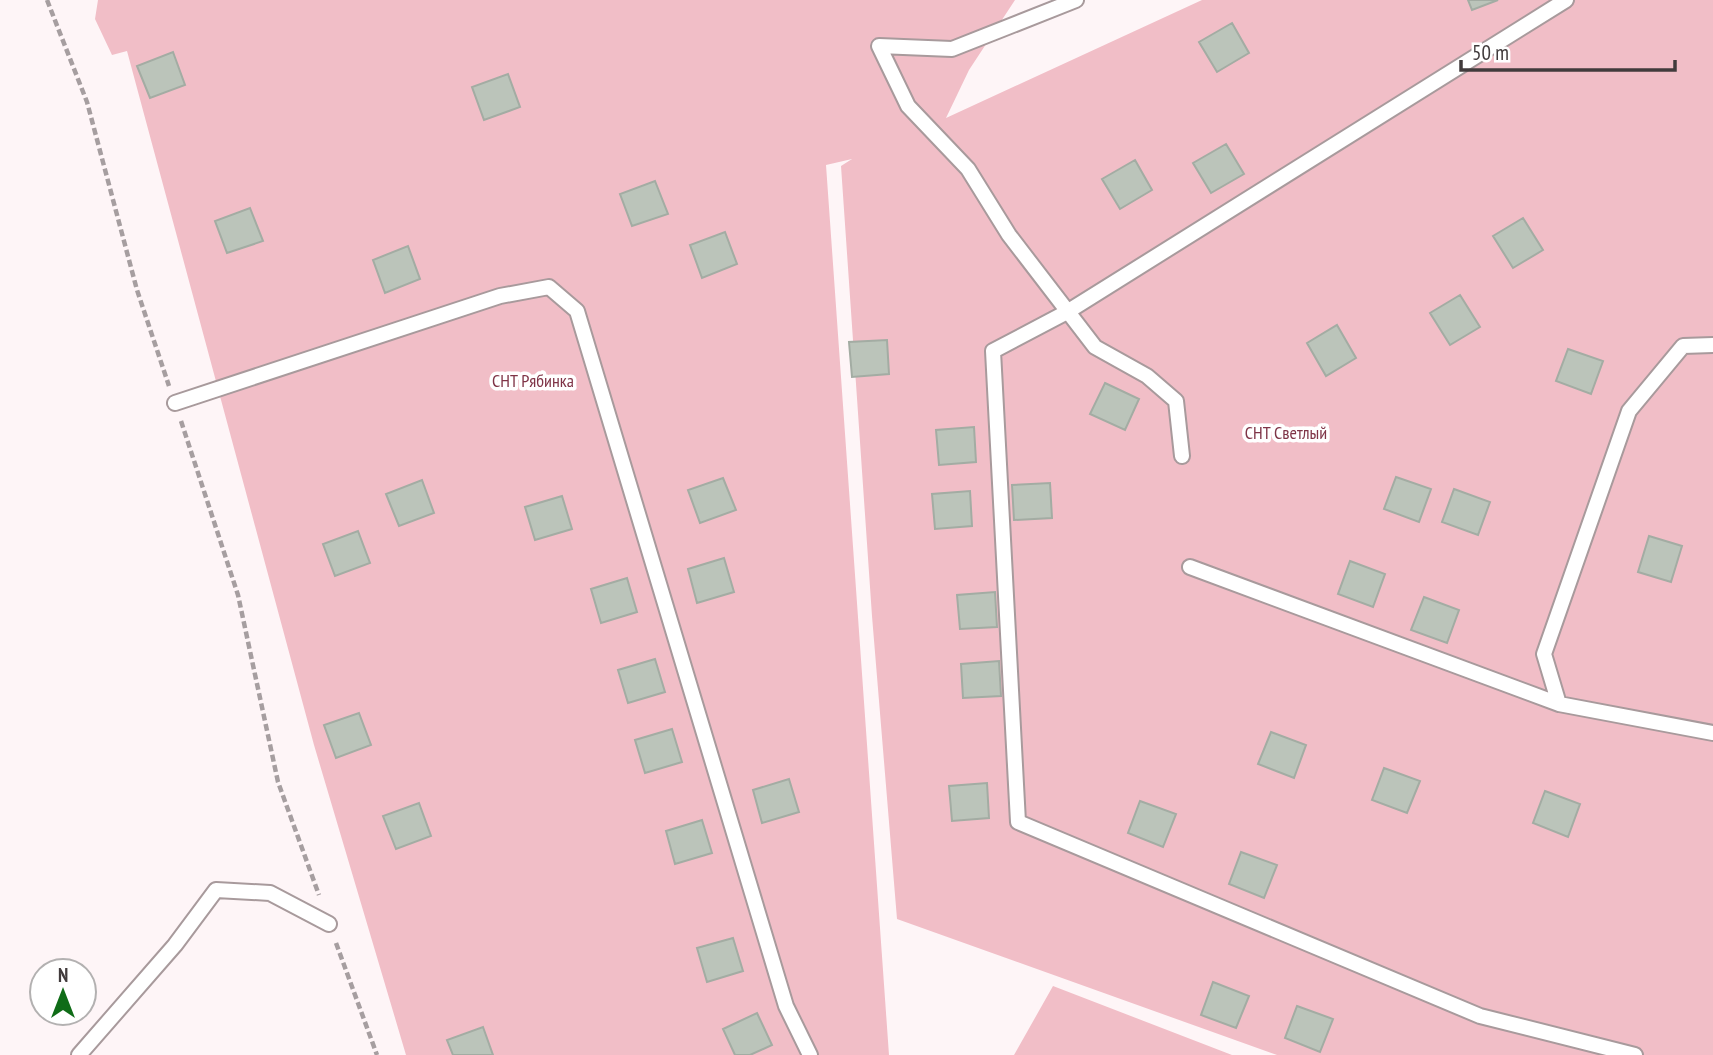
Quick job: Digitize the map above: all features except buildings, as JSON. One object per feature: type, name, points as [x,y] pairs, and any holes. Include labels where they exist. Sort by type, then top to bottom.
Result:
[{"type":"lane","points":[[1076,0],[952,49],[880,46],[908,106],[968,169],[1009,235],[1095,347],[1147,376],[1176,401],[1182,456]]},
{"type":"lane","points":[[1566,0],[1067,312],[993,352],[1018,822],[1480,1016],[1634,1055]]},
{"type":"lane","points":[[175,403],[500,296],[548,287],[577,311],[786,1006],[810,1055]]},
{"type":"lane","points":[[1559,704],[1544,654],[1629,411],[1683,346],[1713,345]]},
{"type":"lane","points":[[1190,568],[1559,704],[1713,733]]},
{"type":"lane","points":[[79,1055],[175,945],[216,890],[270,893],[329,924]]},
{"type":"path","points":[[47,0],[87,102],[137,290],[238,595],[278,782],[377,1055]]},
{"type":"green space","points":[[98,0],[1015,0],[969,70],[946,118],[1202,0],[1713,0],[1713,1055],[1277,1055],[897,919],[872,616],[841,166],[852,159],[826,165],[889,1055],[406,1055],[314,745],[127,51],[112,55],[95,19]]},
{"type":"green space","points":[[1053,986],[1232,1055],[1014,1055]]},
{"type":"park label","name":"СНТ Рябинка","points":[[533,380]]},
{"type":"park label","name":"СНТ Светлый","points":[[1286,432]]}]
